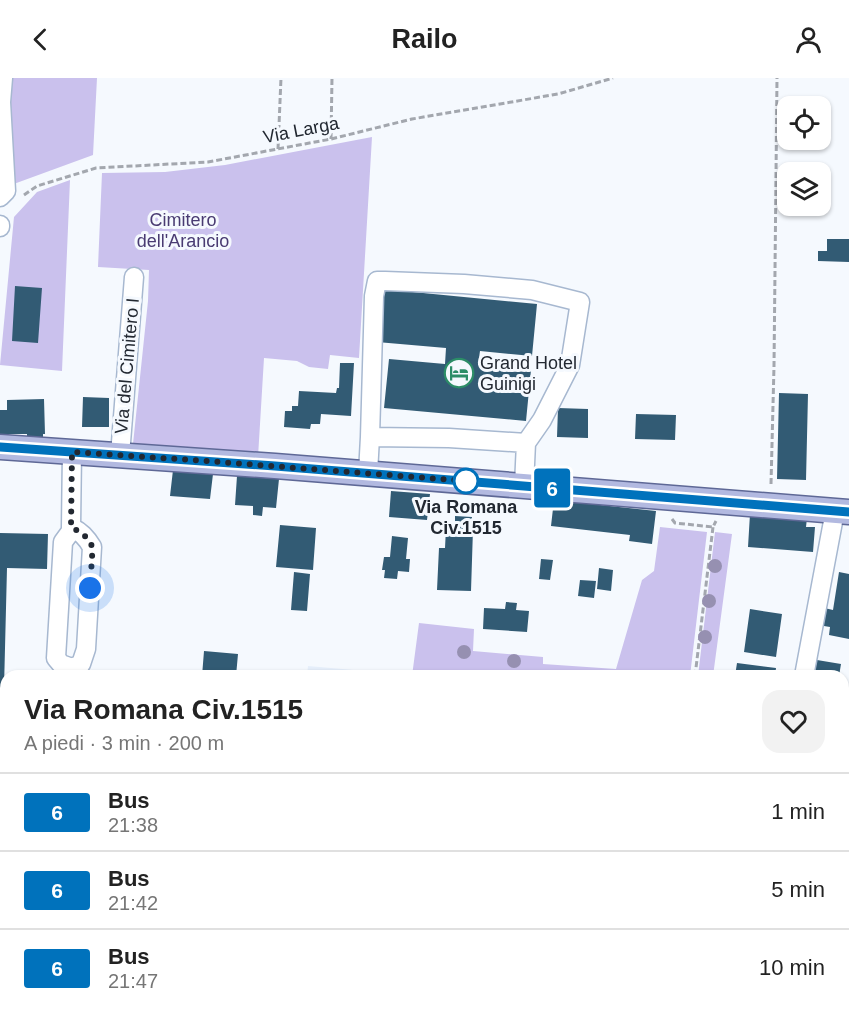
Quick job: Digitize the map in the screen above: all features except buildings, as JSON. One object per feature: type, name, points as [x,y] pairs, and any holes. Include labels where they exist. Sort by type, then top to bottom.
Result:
[{"type":"main road","points":[[0,447],[524,485],[842,512]]},
{"type":"street","points":[[0,197],[6,191],[1,102],[3,78]]},
{"type":"street","name":"Via del Cimitero I","points":[[120,455],[134,277]]},
{"type":"street","points":[[368,473],[374,296],[377,281],[464,284],[532,290],[580,302],[570,365],[542,420],[526,443],[524,485]]},
{"type":"street","points":[[370,437],[449,438],[526,443]]},
{"type":"street","points":[[71,527],[79,531],[92,547],[86,649],[81,664],[72,668],[61,664],[56,658],[63,542],[71,531],[71,527],[72,452]]},
{"type":"street","points":[[805,670],[842,512]]},
{"type":"path","points":[[278,149],[281,78]]},
{"type":"path","points":[[331,139],[332,78]]},
{"type":"path","name":"Via Larga","points":[[19,199],[37,186],[96,168],[208,162],[331,139],[412,119],[558,94],[613,78]]},
{"type":"path","points":[[770,506],[777,78]]},
{"type":"path","points":[[696,670],[713,527]]},
{"type":"shaded area","points":[[308,666],[354,670],[308,670]]},
{"type":"green space","points":[[12,78],[97,78],[93,155],[11,185],[9,90]]},
{"type":"green space","name":"Cimitero dell'Arancio","points":[[372,137],[359,358],[330,355],[328,369],[309,367],[297,361],[264,358],[258,457],[133,444],[148,301],[149,270],[98,267],[102,173],[165,172],[225,165]]},
{"type":"green space","points":[[70,180],[62,371],[0,365],[14,217],[37,192]]},
{"type":"green space","points":[[660,527],[707,532],[691,670],[413,670],[419,623],[474,629],[473,651],[543,657],[543,664],[616,669],[642,580],[654,571]]},
{"type":"green space","points":[[715,532],[732,534],[714,670],[699,670]]},
{"type":"bus line","name":"6","points":[[0,447],[524,485],[849,512]]},
{"type":"place","name":"Grand Hotel Guinigi","points":[[459,373]]},
{"type":"place","name":"Via Romana Civ.1515","points":[[466,481]]},
{"type":"route","points":[[90,588],[92,547],[79,531],[71,527],[72,452],[466,481]]}]
